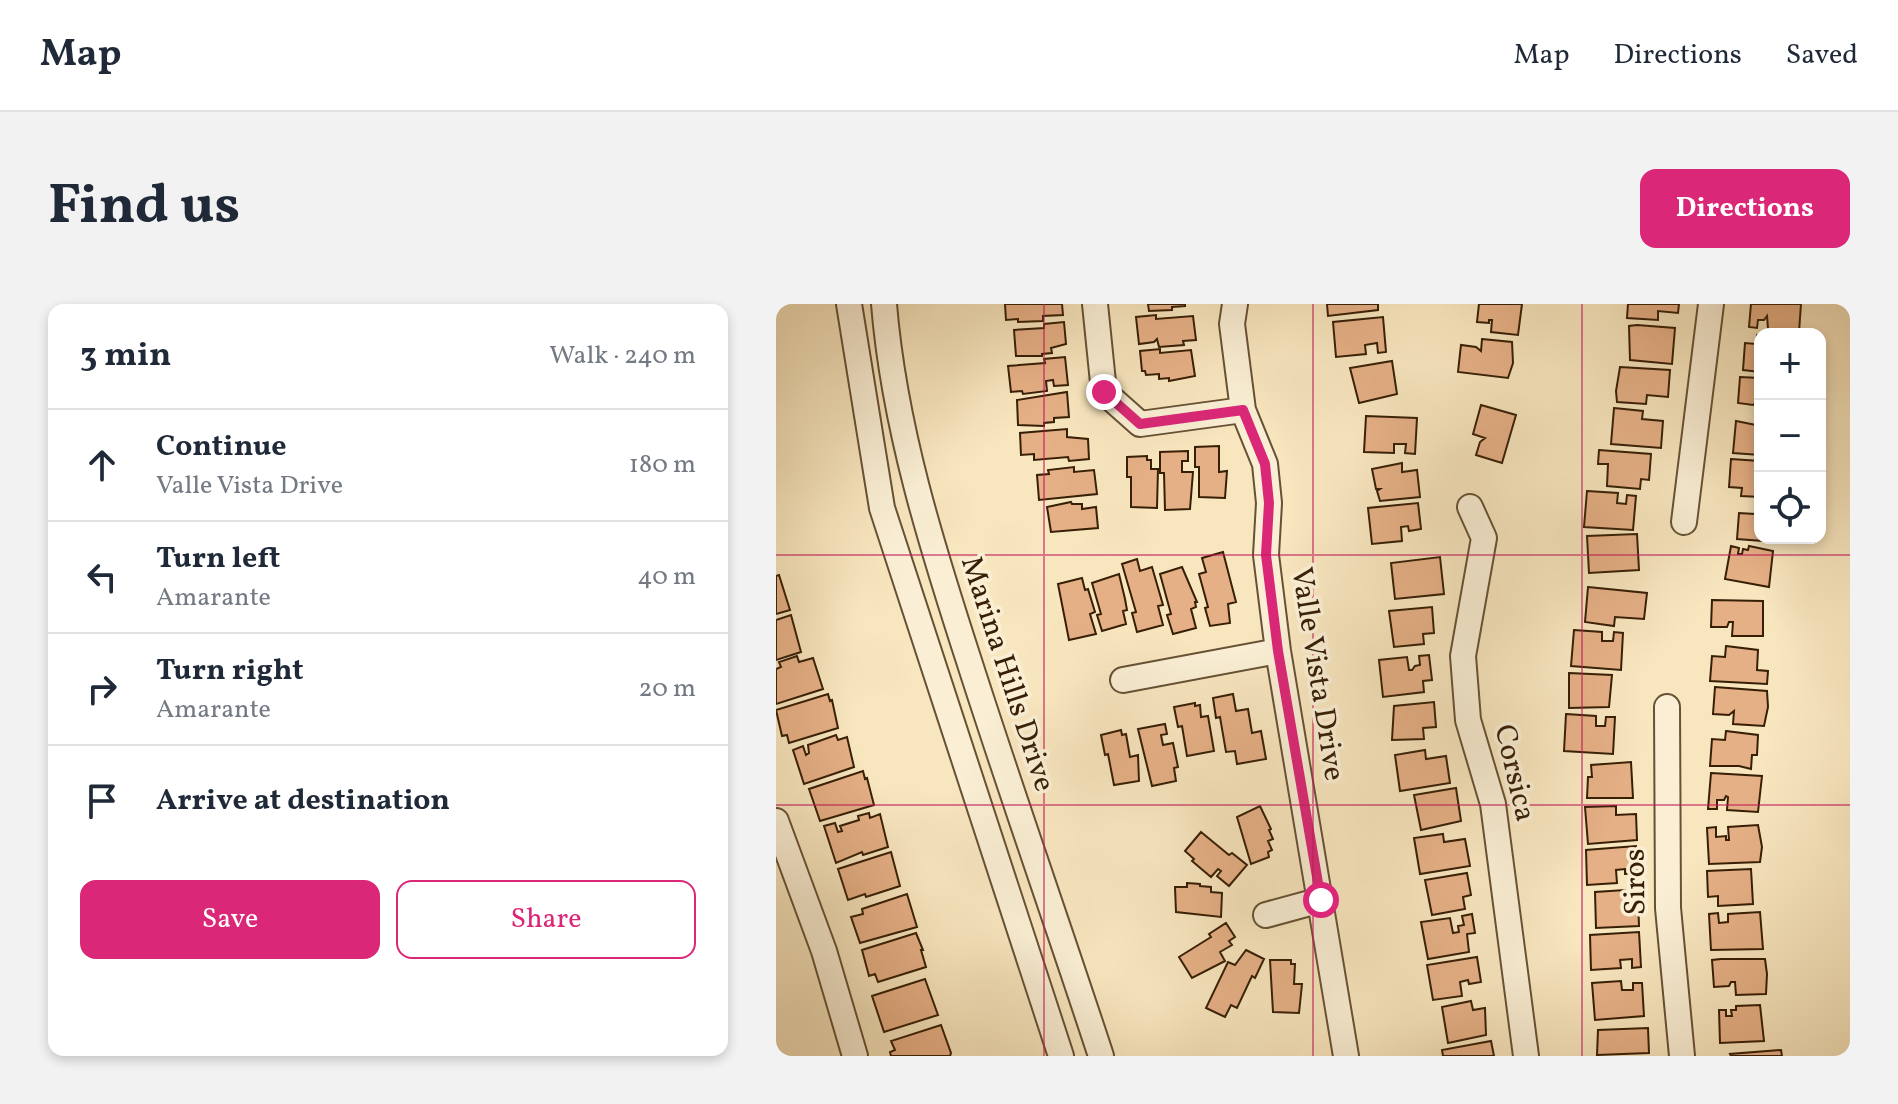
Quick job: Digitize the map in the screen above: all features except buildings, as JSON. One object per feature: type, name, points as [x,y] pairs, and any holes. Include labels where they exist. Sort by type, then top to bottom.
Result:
[{"type":"street","points":[[849,304],[882,508],[1061,1056]]},
{"type":"street","name":"Marina Hills Drive","points":[[884,304],[888,348],[925,527],[1101,1056]]},
{"type":"street","points":[[1095,304],[1104,392],[1140,424],[1243,410]]},
{"type":"street","name":"Valle Vista Drive","points":[[1235,304],[1232,324],[1243,410],[1265,464],[1269,503],[1266,555],[1278,651],[1346,1056]]},
{"type":"street","points":[[1684,522],[1711,304]]},
{"type":"street","name":"Corsica","points":[[1470,507],[1484,538],[1463,656],[1468,720],[1493,804],[1526,1056]]},
{"type":"street","points":[[1123,680],[1278,651]]},
{"type":"street","name":"Siros","points":[[1667,707],[1668,908],[1682,1056]]},
{"type":"street","points":[[776,821],[824,951],[855,1056]]},
{"type":"street","points":[[1266,915],[1321,900]]},
{"type":"route","points":[[1104,392],[1140,424],[1243,410],[1265,464],[1269,503],[1266,555],[1278,651],[1321,900]]}]
